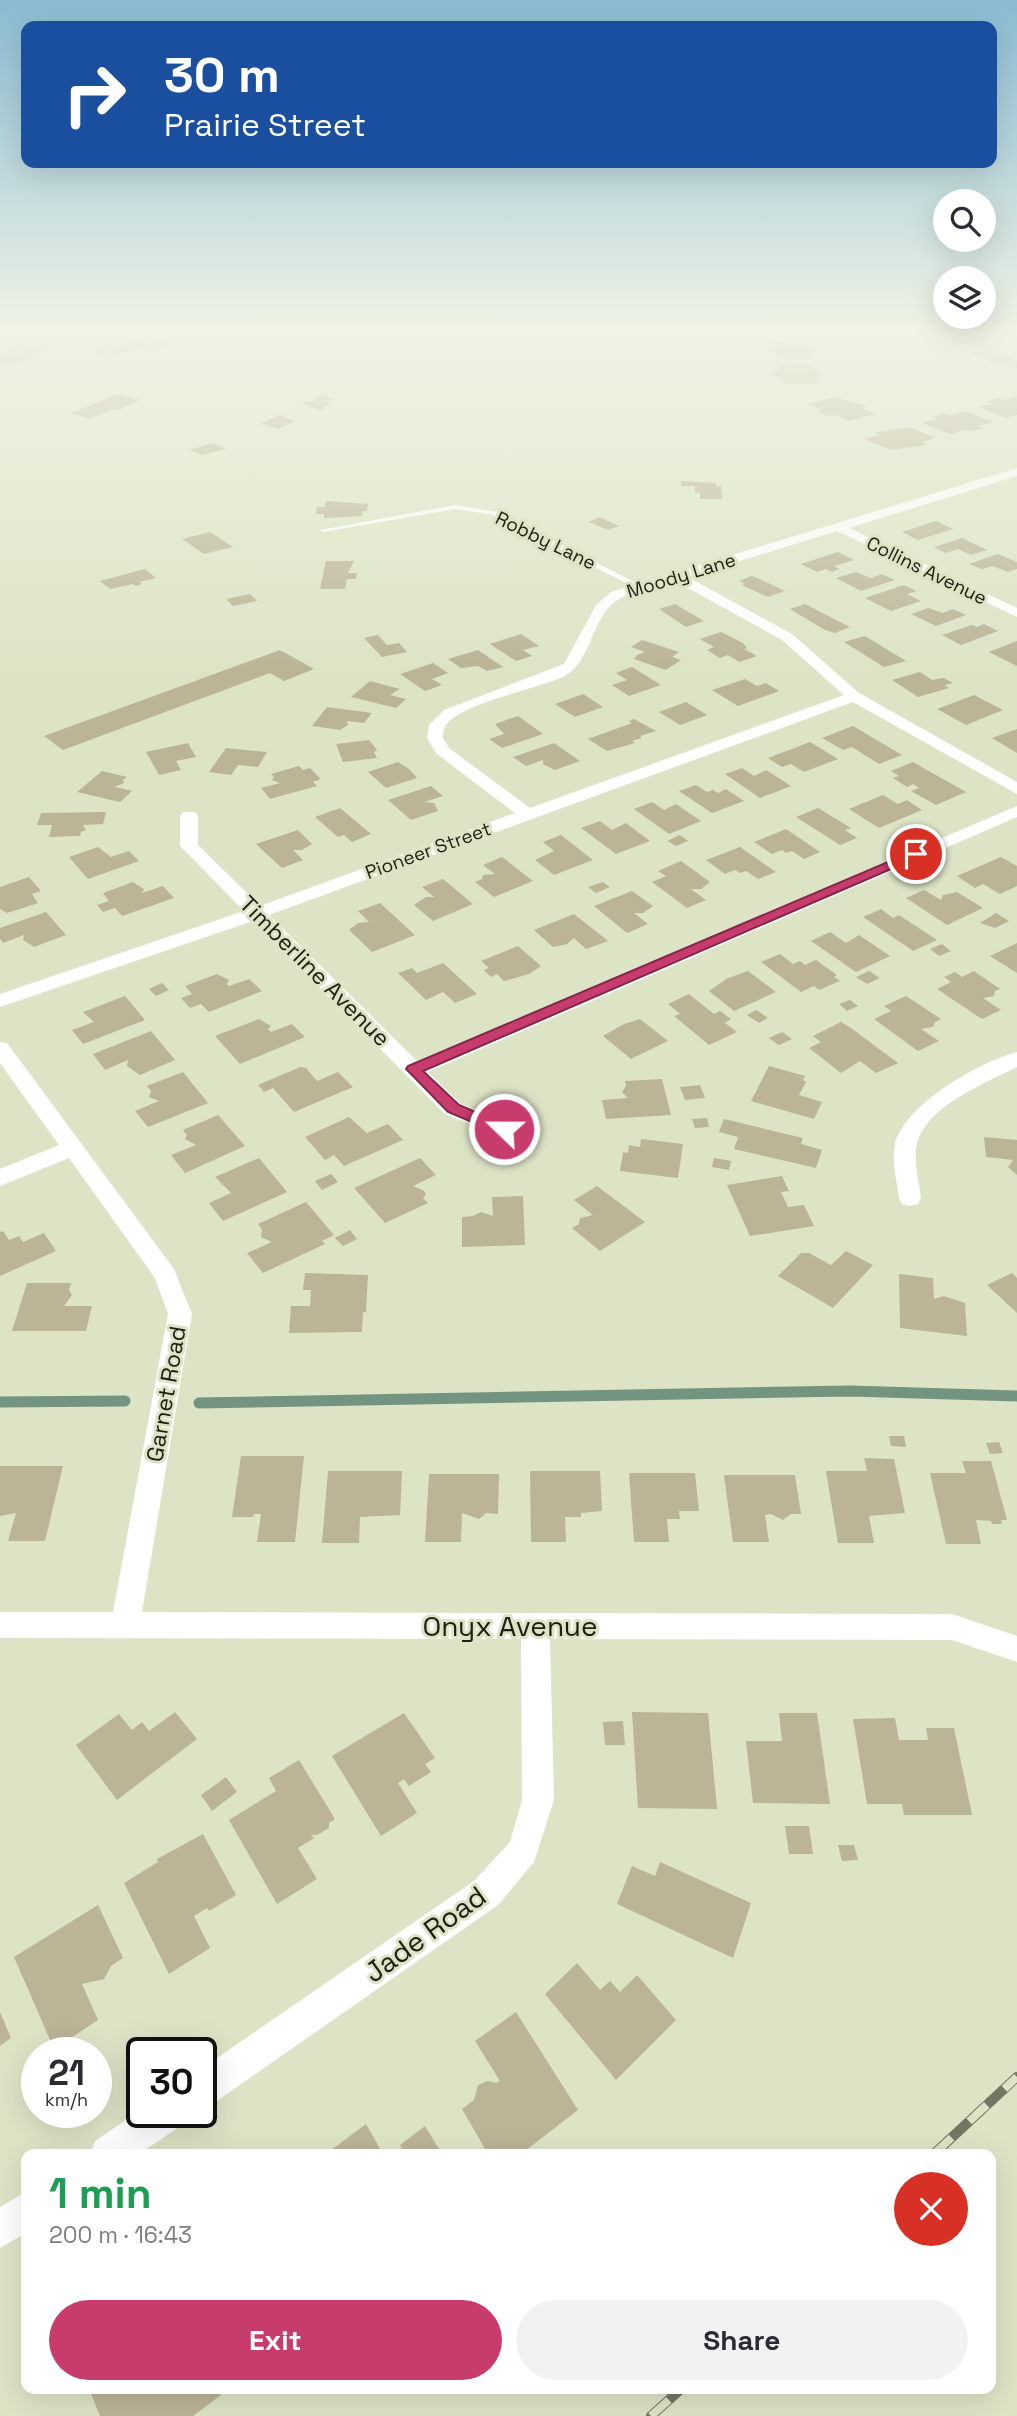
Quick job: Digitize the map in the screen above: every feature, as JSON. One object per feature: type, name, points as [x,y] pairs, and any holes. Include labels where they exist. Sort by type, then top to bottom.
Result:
[{"type":"street","name":"Moody Lane","points":[[527,814],[443,751],[435,738],[437,725],[450,713],[468,704],[555,675],[570,667],[603,605],[616,595],[1017,472]]},
{"type":"street","points":[[995,479],[1017,488]]},
{"type":"street","name":"Collins Avenue","points":[[838,527],[1017,613]]},
{"type":"street","points":[[676,576],[787,637],[854,696],[1017,789]]},
{"type":"street","name":"Pioneer Street","points":[[0,1001],[256,913],[854,696]]},
{"type":"street","points":[[413,1069],[1017,811]]},
{"type":"street","name":"Timberline Avenue","points":[[189,816],[189,846],[453,1109],[504,1129]]},
{"type":"street","name":"Garnet Road","points":[[0,1048],[166,1275],[180,1314],[125,1625]]},
{"type":"street","points":[[910,1198],[905,1144],[922,1116],[949,1095],[1017,1059]]},
{"type":"street","points":[[0,1178],[73,1147]]},
{"type":"street","name":"Onyx Avenue","points":[[0,1625],[952,1627],[1017,1648]]},
{"type":"street","name":"Jade Road","points":[[217,2079],[486,1893],[523,1852],[538,1800],[535,1626]]},
{"type":"street","points":[[115,2149],[146,2128]]},
{"type":"street","points":[[0,2229],[21,2214]]},
{"type":"lane","name":"Robby Lane","points":[[323,530],[455,507],[477,509],[496,513],[640,587]]},
{"type":"building","points":[[210,444],[226,449],[202,455],[189,450]]},
{"type":"building","points":[[877,444],[927,444],[925,445],[892,450]]},
{"type":"building","points":[[681,481],[716,483],[716,486],[721,486],[722,499],[700,499],[700,493],[695,493],[695,486],[681,486]]},
{"type":"building","points":[[326,501],[368,504],[367,511],[363,511],[362,516],[324,518],[324,514],[316,514],[317,507],[325,507]]},
{"type":"building","points":[[600,517],[619,526],[608,530],[589,522]]},
{"type":"building","points":[[936,521],[953,529],[918,540],[902,532]]},
{"type":"building","points":[[210,532],[233,547],[204,554],[182,539]]},
{"type":"building","points":[[962,538],[987,550],[971,555],[958,549],[946,553],[934,547]]},
{"type":"building","points":[[838,552],[854,560],[834,566],[840,569],[832,572],[826,569],[817,572],[801,564]]},
{"type":"building","points":[[998,554],[1017,562],[1017,569],[1008,572],[992,566],[982,569],[969,564]]},
{"type":"building","points":[[326,561],[354,561],[348,573],[357,573],[356,579],[347,579],[345,589],[320,589]]},
{"type":"building","points":[[145,569],[156,578],[139,582],[142,584],[136,586],[133,584],[110,589],[100,581]]},
{"type":"building","points":[[856,572],[871,578],[882,574],[895,580],[861,591],[836,578]]},
{"type":"building","points":[[752,576],[785,591],[768,597],[741,585],[745,584],[739,581]]},
{"type":"building","points":[[904,585],[917,591],[907,594],[921,601],[891,611],[865,598]]},
{"type":"building","points":[[250,594],[257,601],[233,606],[226,599]]},
{"type":"building","points":[[675,604],[704,621],[686,627],[659,609]]},
{"type":"building","points":[[805,604],[850,627],[835,633],[825,630],[790,609]]},
{"type":"building","points":[[928,608],[943,613],[953,609],[966,615],[936,626],[911,614]]},
{"type":"building","points":[[984,624],[998,631],[961,645],[942,635],[972,625],[977,627]]},
{"type":"building","points":[[721,632],[743,643],[747,648],[744,649],[757,656],[739,662],[728,655],[720,658],[707,650],[714,647],[700,639]]},
{"type":"building","points":[[521,634],[539,646],[523,650],[532,656],[516,661],[490,644]]},
{"type":"building","points":[[378,635],[387,645],[399,643],[407,652],[382,657],[364,638]]},
{"type":"building","points":[[865,636],[906,661],[884,667],[844,642]]},
{"type":"building","points":[[642,640],[679,652],[672,657],[681,660],[666,670],[634,659],[645,652],[631,647]]},
{"type":"building","points":[[1017,641],[1017,666],[989,652]]},
{"type":"building","points":[[280,650],[314,669],[284,681],[270,673],[63,750],[44,736]]},
{"type":"building","points":[[478,650],[503,667],[487,671],[478,666],[461,668],[448,659]]},
{"type":"building","points":[[433,663],[448,673],[432,679],[442,685],[425,691],[400,674]]},
{"type":"building","points":[[632,667],[661,685],[629,696],[612,685],[627,680],[616,673]]},
{"type":"building","points":[[920,672],[932,680],[944,678],[953,683],[945,685],[949,688],[918,697],[892,680]]},
{"type":"building","points":[[745,679],[757,686],[766,683],[779,691],[738,706],[712,690]]},
{"type":"building","points":[[370,681],[400,689],[390,695],[406,699],[396,708],[351,697]]},
{"type":"building","points":[[583,694],[603,707],[575,717],[555,704]]},
{"type":"building","points":[[974,695],[1003,710],[966,725],[937,709]]},
{"type":"building","points":[[686,702],[707,715],[680,725],[659,712]]},
{"type":"building","points":[[327,707],[372,713],[364,723],[347,721],[348,725],[340,730],[312,726]]},
{"type":"building","points":[[518,716],[543,734],[502,748],[489,739],[504,734],[495,724]]},
{"type":"building","points":[[634,719],[656,731],[632,741],[635,743],[607,751],[588,739],[632,723],[629,721]]},
{"type":"building","points":[[853,726],[902,755],[879,764],[852,747],[843,750],[822,738]]},
{"type":"building","points":[[1017,729],[1017,753],[992,738]]},
{"type":"building","points":[[369,740],[377,750],[374,752],[377,758],[343,762],[336,744]]},
{"type":"building","points":[[810,742],[838,759],[804,772],[791,764],[782,767],[768,758]]},
{"type":"building","points":[[188,743],[196,757],[176,761],[181,770],[159,775],[146,752]]},
{"type":"building","points":[[554,743],[580,761],[555,770],[543,764],[543,760],[526,766],[513,757]]},
{"type":"building","points":[[226,748],[267,752],[258,767],[238,765],[231,775],[209,772]]},
{"type":"building","points":[[398,762],[417,778],[386,788],[368,772]]},
{"type":"building","points":[[913,762],[966,792],[936,805],[911,791],[919,788],[913,784],[907,787],[893,778],[899,776],[891,771]]},
{"type":"building","points":[[299,766],[303,770],[310,768],[321,779],[313,782],[317,786],[270,799],[261,788],[280,783],[272,780],[274,777],[271,774]]},
{"type":"building","points":[[742,768],[754,776],[766,770],[791,786],[760,798],[725,774]]},
{"type":"building","points":[[102,771],[127,777],[123,780],[124,783],[115,787],[132,791],[120,802],[77,792]]},
{"type":"building","points":[[696,785],[707,792],[713,790],[718,793],[726,789],[744,801],[712,813],[679,791]]},
{"type":"building","points":[[431,786],[443,796],[424,802],[434,803],[438,811],[411,820],[388,800]]},
{"type":"building","points":[[883,795],[898,804],[907,800],[922,810],[879,828],[849,809]]},
{"type":"building","points":[[652,802],[664,810],[676,804],[701,821],[669,834],[634,809]]},
{"type":"building","points":[[340,808],[371,834],[352,842],[344,835],[338,837],[315,817]]},
{"type":"building","points":[[818,808],[851,828],[845,830],[857,838],[840,845],[796,817]]},
{"type":"building","points":[[106,812],[103,824],[83,825],[86,830],[81,832],[80,836],[49,837],[52,825],[37,825],[41,813]]},
{"type":"building","points":[[600,821],[612,830],[626,823],[650,841],[616,854],[581,828]]},
{"type":"building","points":[[786,829],[820,852],[804,859],[792,851],[786,853],[782,850],[772,854],[754,842]]},
{"type":"building","points":[[298,830],[312,844],[302,850],[293,850],[303,860],[282,868],[256,844]]},
{"type":"building","points":[[561,835],[593,860],[554,875],[535,860],[554,851],[543,842]]},
{"type":"building","points":[[680,835],[688,841],[676,846],[667,841]]},
{"type":"building","points":[[98,847],[111,857],[129,851],[139,861],[88,879],[69,857]]},
{"type":"building","points":[[740,847],[776,872],[758,879],[746,871],[740,873],[735,870],[725,874],[706,860]]},
{"type":"building","points":[[502,857],[533,881],[494,897],[475,882],[482,879],[483,875],[495,874],[483,865]]},
{"type":"building","points":[[1001,857],[1017,866],[1017,886],[1000,894],[983,884],[975,888],[957,876]]},
{"type":"building","points":[[681,861],[710,882],[701,889],[691,889],[706,900],[687,908],[652,882],[666,876],[658,871]]},
{"type":"building","points":[[29,877],[41,891],[32,894],[38,903],[7,913],[0,909],[0,887]]},
{"type":"building","points":[[443,879],[473,904],[433,921],[414,905],[426,897],[434,897],[422,887]]},
{"type":"building","points":[[133,882],[144,889],[142,893],[163,886],[174,898],[122,916],[115,908],[103,912],[97,905],[109,901],[103,893]]},
{"type":"building","points":[[603,882],[610,887],[596,893],[588,887]]},
{"type":"building","points":[[924,890],[941,900],[943,895],[957,892],[983,908],[947,925],[906,898]]},
{"type":"building","points":[[632,891],[653,906],[643,913],[634,913],[648,924],[627,933],[594,906]]},
{"type":"building","points":[[380,903],[415,935],[372,952],[349,930],[358,923],[369,922],[358,911]]},
{"type":"building","points":[[881,909],[893,918],[899,915],[937,940],[913,951],[863,917]]},
{"type":"building","points":[[46,912],[66,935],[34,947],[23,940],[24,935],[3,943],[0,939],[0,928]]},
{"type":"building","points":[[996,913],[1009,921],[995,928],[980,923]]},
{"type":"building","points":[[574,914],[608,941],[586,949],[574,938],[567,944],[553,947],[534,930]]},
{"type":"building","points":[[830,932],[846,943],[859,935],[890,956],[856,972],[811,941]]},
{"type":"building","points":[[1017,943],[1017,973],[990,956]]},
{"type":"building","points":[[942,944],[951,951],[939,956],[930,949]]},
{"type":"building","points":[[518,946],[541,966],[529,974],[504,981],[497,974],[491,977],[484,970],[489,968],[481,961]]},
{"type":"building","points":[[780,954],[793,964],[800,961],[805,965],[816,960],[837,975],[834,977],[840,981],[819,990],[814,986],[801,992],[761,962]]},
{"type":"building","points":[[443,963],[477,994],[455,1003],[443,992],[426,1000],[398,973],[412,968],[417,973]]},
{"type":"building","points":[[748,971],[776,992],[734,1011],[709,991],[728,978]]},
{"type":"building","points":[[869,971],[880,978],[867,984],[856,977]]},
{"type":"building","points":[[974,971],[1000,989],[995,991],[994,996],[983,998],[1001,1010],[982,1019],[937,989],[951,982],[944,977],[955,972],[962,977]]},
{"type":"building","points":[[217,974],[229,980],[229,986],[249,979],[262,991],[209,1012],[201,1004],[190,1008],[181,998],[192,994],[185,986]]},
{"type":"building","points":[[162,983],[169,990],[156,996],[149,989]]},
{"type":"building","points":[[689,994],[714,1014],[720,1011],[731,1019],[725,1023],[737,1032],[709,1045],[674,1016],[680,1014],[668,1004]]},
{"type":"building","points":[[125,996],[145,1020],[83,1044],[72,1030],[94,1022],[83,1012]]},
{"type":"building","points":[[906,996],[941,1019],[935,1022],[933,1027],[921,1029],[939,1041],[918,1051],[874,1019],[891,1011],[884,1006]]},
{"type":"building","points":[[850,1000],[858,1006],[847,1011],[839,1004]]},
{"type":"building","points":[[756,1010],[768,1018],[759,1023],[747,1015]]},
{"type":"building","points":[[259,1019],[271,1026],[268,1029],[271,1032],[292,1024],[305,1037],[240,1064],[215,1036]]},
{"type":"building","points":[[640,1019],[668,1041],[631,1059],[603,1036],[624,1024]]},
{"type":"building","points":[[841,1022],[898,1063],[876,1073],[860,1061],[841,1073],[809,1048],[821,1042],[813,1036]]},
{"type":"building","points":[[151,1031],[175,1060],[140,1075],[127,1066],[128,1060],[105,1070],[93,1054]]},
{"type":"building","points":[[782,1032],[792,1039],[779,1045],[769,1038]]},
{"type":"building","points":[[769,1066],[805,1076],[803,1080],[806,1082],[799,1095],[822,1102],[814,1119],[751,1101]]},
{"type":"building","points":[[300,1067],[306,1068],[317,1081],[338,1072],[353,1087],[294,1112],[273,1088],[264,1092],[258,1085]]},
{"type":"building","points":[[183,1072],[208,1103],[148,1127],[135,1111],[159,1101],[149,1097],[151,1091],[147,1086]]},
{"type":"building","points":[[662,1079],[671,1115],[606,1119],[602,1100],[628,1098],[622,1092],[626,1086],[625,1081]]},
{"type":"building","points":[[700,1085],[705,1098],[685,1100],[680,1087]]},
{"type":"building","points":[[218,1115],[245,1146],[185,1173],[171,1155],[196,1145],[185,1139],[187,1135],[183,1130]]},
{"type":"building","points":[[349,1117],[367,1133],[388,1124],[403,1140],[344,1166],[334,1155],[325,1160],[305,1137]]},
{"type":"building","points":[[707,1118],[709,1127],[695,1128],[692,1119]]},
{"type":"building","points":[[724,1119],[803,1138],[801,1144],[822,1150],[816,1168],[734,1149],[738,1137],[719,1132]]},
{"type":"building","points":[[984,1137],[1017,1140],[1017,1175],[1008,1167],[1013,1160],[986,1157]]},
{"type":"building","points":[[641,1139],[683,1144],[678,1178],[620,1171],[623,1152],[628,1153],[629,1145],[640,1147]]},
{"type":"building","points":[[259,1158],[287,1192],[223,1221],[209,1203],[231,1193],[215,1177]]},
{"type":"building","points":[[420,1158],[436,1175],[413,1186],[423,1190],[426,1194],[423,1198],[428,1203],[385,1223],[354,1188]]},
{"type":"building","points":[[714,1158],[731,1161],[729,1170],[712,1167]]},
{"type":"building","points":[[331,1174],[338,1182],[322,1190],[315,1181]]},
{"type":"building","points":[[782,1176],[789,1191],[781,1192],[788,1207],[804,1205],[814,1226],[750,1236],[727,1185]]},
{"type":"building","points":[[597,1186],[645,1222],[600,1251],[572,1228],[579,1224],[580,1218],[593,1215],[574,1200]]},
{"type":"building","points":[[523,1196],[525,1245],[462,1247],[462,1217],[481,1212],[493,1216],[492,1197]]},
{"type":"building","points":[[306,1202],[334,1235],[322,1241],[325,1244],[263,1273],[247,1253],[272,1242],[261,1237],[262,1230],[258,1224]]},
{"type":"building","points":[[350,1230],[357,1239],[343,1246],[335,1238]]},
{"type":"building","points":[[3,1231],[9,1240],[19,1236],[23,1242],[44,1233],[56,1251],[0,1276],[0,1232]]},
{"type":"building","points":[[846,1251],[873,1265],[833,1308],[778,1276],[801,1253],[809,1253],[831,1265]]},
{"type":"building","points":[[305,1273],[368,1275],[362,1332],[289,1333],[291,1306],[310,1306],[311,1290],[303,1290]]},
{"type":"building","points":[[1012,1273],[1017,1278],[1017,1313],[987,1285]]},
{"type":"building","points":[[899,1274],[933,1278],[934,1299],[944,1296],[965,1303],[967,1336],[900,1328]]},
{"type":"building","points":[[27,1283],[71,1283],[69,1290],[72,1295],[64,1306],[92,1306],[86,1331],[12,1331]]},
{"type":"building","points":[[889,1436],[904,1436],[906,1447],[891,1446]]},
{"type":"building","points":[[999,1442],[1003,1453],[990,1454],[986,1443]]},
{"type":"building","points":[[241,1456],[304,1456],[295,1542],[257,1542],[261,1514],[254,1514],[253,1517],[232,1517]]},
{"type":"building","points":[[864,1458],[894,1459],[905,1513],[869,1516],[874,1543],[838,1543],[826,1471],[867,1471]]},
{"type":"building","points":[[962,1461],[991,1461],[1007,1520],[1001,1520],[1002,1524],[992,1524],[991,1521],[976,1520],[981,1544],[946,1544],[930,1473],[966,1473]]},
{"type":"building","points":[[0,1466],[63,1466],[45,1541],[8,1541],[16,1513],[0,1516]]},
{"type":"building","points":[[328,1471],[402,1471],[400,1515],[360,1517],[359,1543],[322,1543]]},
{"type":"building","points":[[530,1471],[600,1471],[602,1511],[581,1513],[581,1517],[565,1517],[566,1542],[531,1542]]},
{"type":"building","points":[[629,1473],[695,1473],[699,1511],[679,1511],[680,1519],[667,1519],[669,1542],[634,1542]]},
{"type":"building","points":[[429,1474],[499,1474],[498,1514],[486,1513],[479,1519],[462,1513],[461,1542],[425,1542]]},
{"type":"building","points":[[724,1475],[795,1475],[801,1514],[791,1514],[783,1520],[771,1514],[765,1515],[769,1542],[733,1542]]},
{"type":"building","points":[[175,1712],[197,1739],[117,1800],[76,1745],[119,1714],[132,1730],[142,1722],[149,1731]]},
{"type":"building","points":[[632,1712],[708,1713],[717,1809],[638,1808]]},
{"type":"building","points":[[404,1713],[435,1758],[425,1764],[431,1772],[409,1786],[404,1779],[398,1783],[417,1813],[381,1836],[332,1756]]},
{"type":"building","points":[[779,1713],[817,1713],[830,1804],[753,1803],[746,1741],[782,1741]]},
{"type":"building","points":[[895,1718],[899,1740],[928,1740],[926,1728],[954,1728],[972,1815],[904,1815],[902,1804],[867,1804],[853,1719]]},
{"type":"building","points":[[623,1721],[625,1745],[605,1745],[603,1722]]},
{"type":"building","points":[[299,1760],[335,1819],[329,1823],[329,1828],[317,1835],[311,1835],[314,1838],[298,1848],[317,1879],[277,1904],[229,1820],[276,1791],[269,1778]]},
{"type":"building","points":[[226,1777],[237,1792],[212,1811],[201,1795]]},
{"type":"building","points":[[785,1826],[809,1826],[813,1854],[789,1854]]},
{"type":"building","points":[[203,1834],[236,1895],[209,1911],[207,1908],[194,1916],[210,1948],[169,1974],[124,1883],[158,1862],[157,1859]]},
{"type":"building","points":[[838,1845],[854,1845],[858,1860],[842,1861]]},
{"type":"building","points":[[660,1862],[751,1903],[733,1958],[617,1904],[632,1866],[655,1876]]},
{"type":"building","points":[[98,1905],[123,1958],[111,1966],[104,1979],[82,1984],[98,2020],[72,2037],[49,2037],[14,1957]]},
{"type":"building","points":[[577,1963],[600,1990],[610,1981],[620,1992],[637,1975],[676,2020],[616,2080],[545,1994]]},
{"type":"building","points":[[0,2012],[11,2038],[0,2046]]},
{"type":"building","points":[[516,2012],[578,2110],[527,2149],[485,2149],[462,2109],[474,2100],[478,2085],[488,2081],[500,2081],[475,2041]]},
{"type":"building","points":[[366,2124],[380,2149],[333,2149]]},
{"type":"building","points":[[425,2126],[439,2149],[402,2149],[400,2145]]},
{"type":"building","points":[[91,2394],[221,2395],[193,2416],[100,2416]]},
{"type":"waterway","points":[[199,1403],[850,1391],[1017,1396]]},
{"type":"waterway","points":[[0,1402],[125,1401]]},
{"type":"railway","points":[[939,2149],[1017,2077]]},
{"type":"railway","points":[[651,2416],[675,2394]]},
{"type":"route","points":[[504,1129],[453,1109],[413,1069],[916,854]]}]
